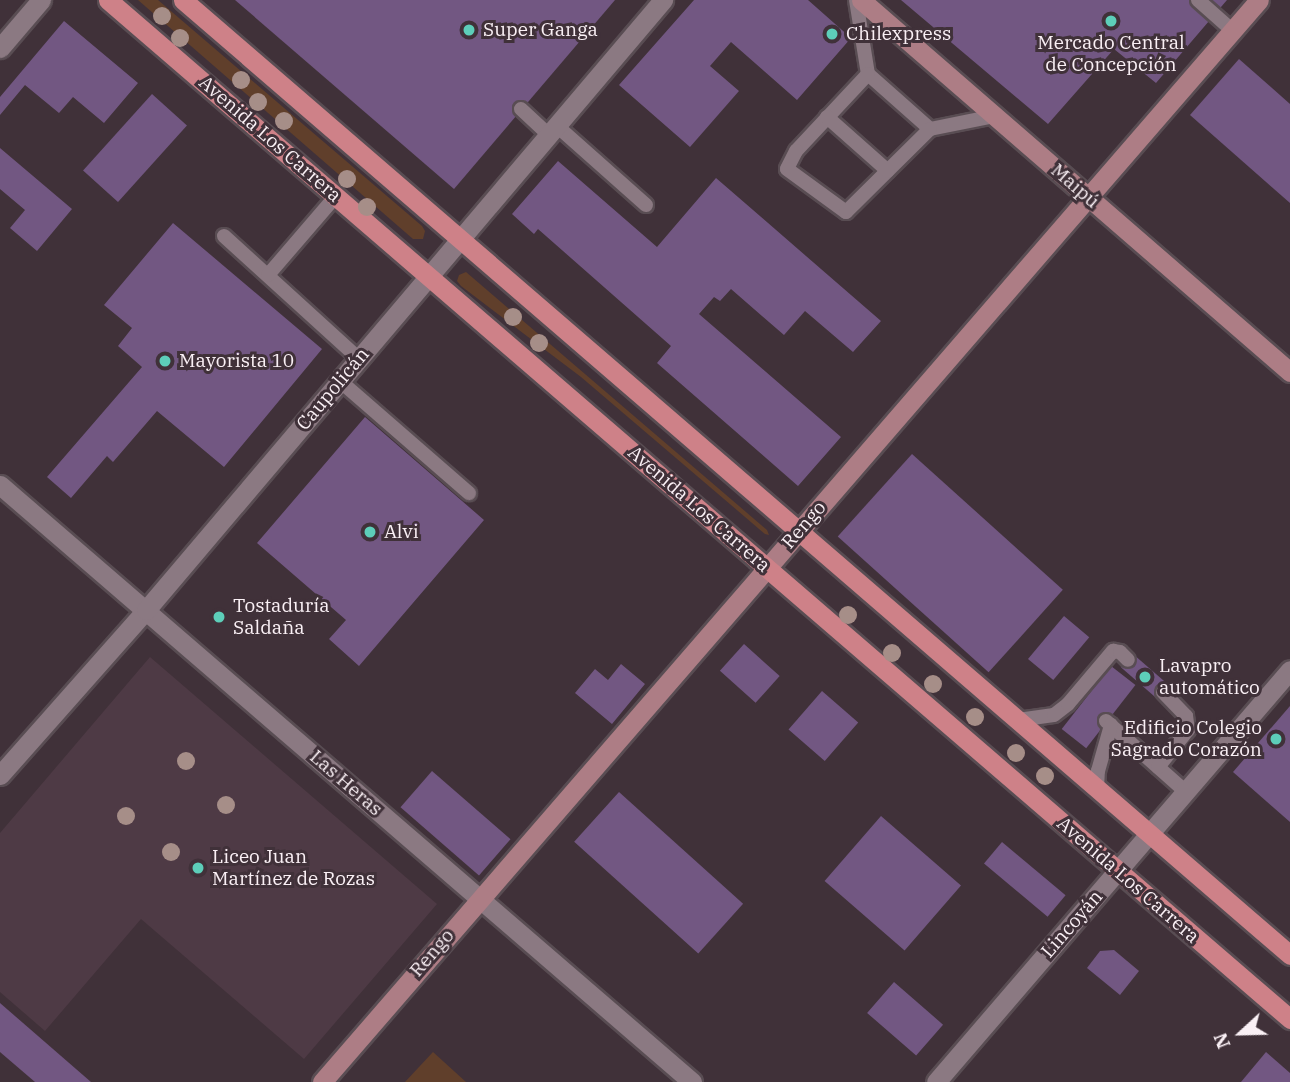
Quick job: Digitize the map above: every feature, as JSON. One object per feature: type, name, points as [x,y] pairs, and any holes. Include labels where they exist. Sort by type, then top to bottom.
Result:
[{"type":"main road","name":"Avenida Los Carrera","points":[[108,0],[1290,1019]]},
{"type":"main road","points":[[184,0],[1290,955]]},
{"type":"main road","name":"Maipú","points":[[858,0],[1290,372]]},
{"type":"main road","name":"Rengo","points":[[322,1082],[1259,0]]},
{"type":"street","points":[[0,48],[41,0]]},
{"type":"street","name":"Caupolicán","points":[[0,775],[146,610],[663,0]]},
{"type":"street","name":"Las Heras","points":[[0,485],[692,1082]]},
{"type":"street","name":"Lincoyán","points":[[936,1082],[1290,670]]},
{"type":"lane","points":[[858,0],[868,74],[930,129]]},
{"type":"lane","points":[[1198,0],[1233,31]]},
{"type":"lane","points":[[868,74],[796,151],[787,169],[846,212],[930,129],[994,116]]},
{"type":"lane","points":[[521,109],[646,205]]},
{"type":"lane","points":[[827,117],[888,171]]},
{"type":"lane","points":[[268,275],[336,196]]},
{"type":"lane","points":[[224,236],[359,359]]},
{"type":"lane","points":[[340,381],[469,493]]},
{"type":"lane","points":[[1018,720],[1042,719],[1074,703],[1113,651],[1120,652],[1128,660]]},
{"type":"lane","points":[[1158,767],[1188,730],[1186,716],[1163,692]]},
{"type":"lane","points":[[1097,788],[1098,771],[1109,723],[1186,792]]},
{"type":"shaded area","points":[[138,0],[158,0],[422,226],[425,231],[423,239],[413,239]]},
{"type":"shaded area","points":[[466,272],[767,530],[769,535],[581,377],[461,286],[457,281],[459,275]]},
{"type":"shaded area","name":"Liceo Juan Martínez de Rozas","points":[[150,657],[437,904],[304,1059],[141,919],[45,1031],[0,992],[0,833]]},
{"type":"shaded area","points":[[433,1052],[466,1082],[405,1082]]},
{"type":"building","points":[[235,0],[615,0],[454,189]]},
{"type":"building","points":[[694,0],[808,0],[851,38],[797,100],[731,42],[710,66],[739,91],[690,147],[619,85]]},
{"type":"building","points":[[901,0],[1227,0],[1156,83],[1114,49],[1048,124]]},
{"type":"building","points":[[64,21],[138,83],[104,123],[73,97],[59,113],[25,85],[0,115],[0,97]]},
{"type":"building","points":[[1239,59],[1290,104],[1290,203],[1190,115]]},
{"type":"building","points":[[152,94],[187,125],[118,202],[83,171]]},
{"type":"building","points":[[0,148],[72,209],[37,251],[10,228],[25,210],[0,189]]},
{"type":"building","points":[[558,161],[657,247],[716,178],[881,321],[853,352],[805,311],[784,335],[731,289],[720,301],[714,297],[699,314],[841,437],[798,486],[657,363],[671,346],[538,229],[534,234],[512,214]]},
{"type":"building","points":[[173,223],[322,349],[224,467],[157,411],[113,462],[107,456],[71,498],[47,477],[142,367],[118,346],[132,328],[104,305]]},
{"type":"building","name":"Alvi","points":[[365,417],[484,520],[359,666],[329,639],[346,620],[257,543]]},
{"type":"building","points":[[912,454],[1063,590],[989,672],[838,536]]},
{"type":"building","points":[[1064,616],[1089,637],[1053,680],[1028,659]]},
{"type":"building","points":[[744,644],[780,676],[756,703],[720,671]]},
{"type":"building","name":"Lavapro automático","points":[[1133,654],[1169,685],[1157,699],[1121,668]]},
{"type":"building","points":[[621,664],[645,684],[612,724],[575,693],[595,669],[608,680]]},
{"type":"building","points":[[1111,666],[1135,685],[1086,748],[1062,729]]},
{"type":"building","points":[[822,691],[858,722],[825,761],[789,729]]},
{"type":"building","name":"Edificio Colegio Sagrado Corazón","points":[[1290,706],[1290,822],[1233,772]]},
{"type":"building","points":[[432,771],[510,839],[479,875],[401,807]]},
{"type":"building","points":[[619,792],[743,904],[698,954],[574,842]]},
{"type":"building","points":[[881,816],[961,886],[905,950],[825,881]]},
{"type":"building","points":[[1002,842],[1066,895],[1048,917],[984,863]]},
{"type":"building","points":[[1114,950],[1139,971],[1120,995],[1087,968],[1100,951]]},
{"type":"building","points":[[894,982],[943,1025],[916,1056],[867,1013]]},
{"type":"building","points":[[0,1003],[91,1082],[35,1082],[0,1052]]},
{"type":"building","points":[[1266,1052],[1290,1073],[1290,1082],[1241,1082]]},
{"type":"place","name":"Mercado Central de Concepción","points":[[1111,21]]},
{"type":"place","name":"Super Ganga","points":[[469,30]]},
{"type":"place","name":"Chilexpress","points":[[832,34]]},
{"type":"place","name":"Mayorista 10","points":[[165,361]]},
{"type":"place","name":"Alvi","points":[[370,532]]},
{"type":"place","name":"Tostaduría Saldaña","points":[[219,617]]},
{"type":"place","name":"Lavapro automático","points":[[1145,677]]},
{"type":"place","name":"Edificio Colegio Sagrado Corazón","points":[[1276,739]]},
{"type":"place","name":"Liceo Juan Martínez de Rozas","points":[[198,868]]}]
